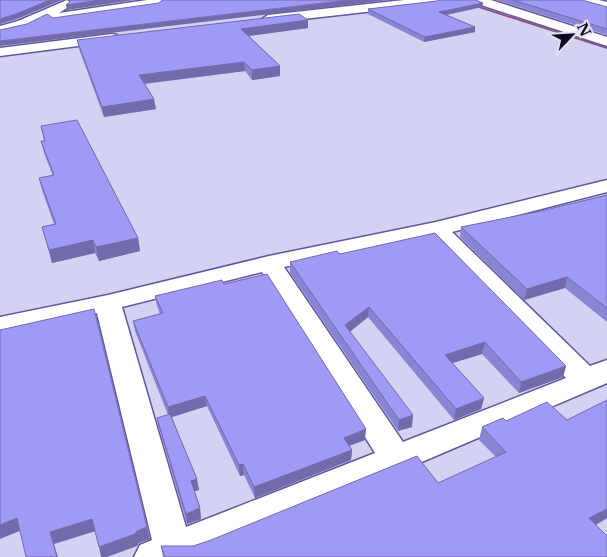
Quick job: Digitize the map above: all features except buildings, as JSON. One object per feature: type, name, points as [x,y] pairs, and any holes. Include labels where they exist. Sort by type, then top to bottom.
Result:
[{"type":"street","points":[[50,15],[74,0]]},
{"type":"street","points":[[255,20],[435,0]]},
{"type":"street","points":[[478,0],[607,42]]},
{"type":"street","points":[[586,0],[607,6]]},
{"type":"street","points":[[0,30],[50,15],[166,3]]},
{"type":"street","points":[[286,6],[310,14]]},
{"type":"street","points":[[50,15],[94,41]]},
{"type":"street","points":[[0,52],[123,37]]},
{"type":"street","points":[[0,326],[108,303],[270,263],[436,229],[607,186]]},
{"type":"street","points":[[108,303],[164,552],[397,460],[597,376],[436,229]]},
{"type":"street","points":[[270,263],[397,460]]},
{"type":"waterway","points":[[456,0],[607,48]]}]
